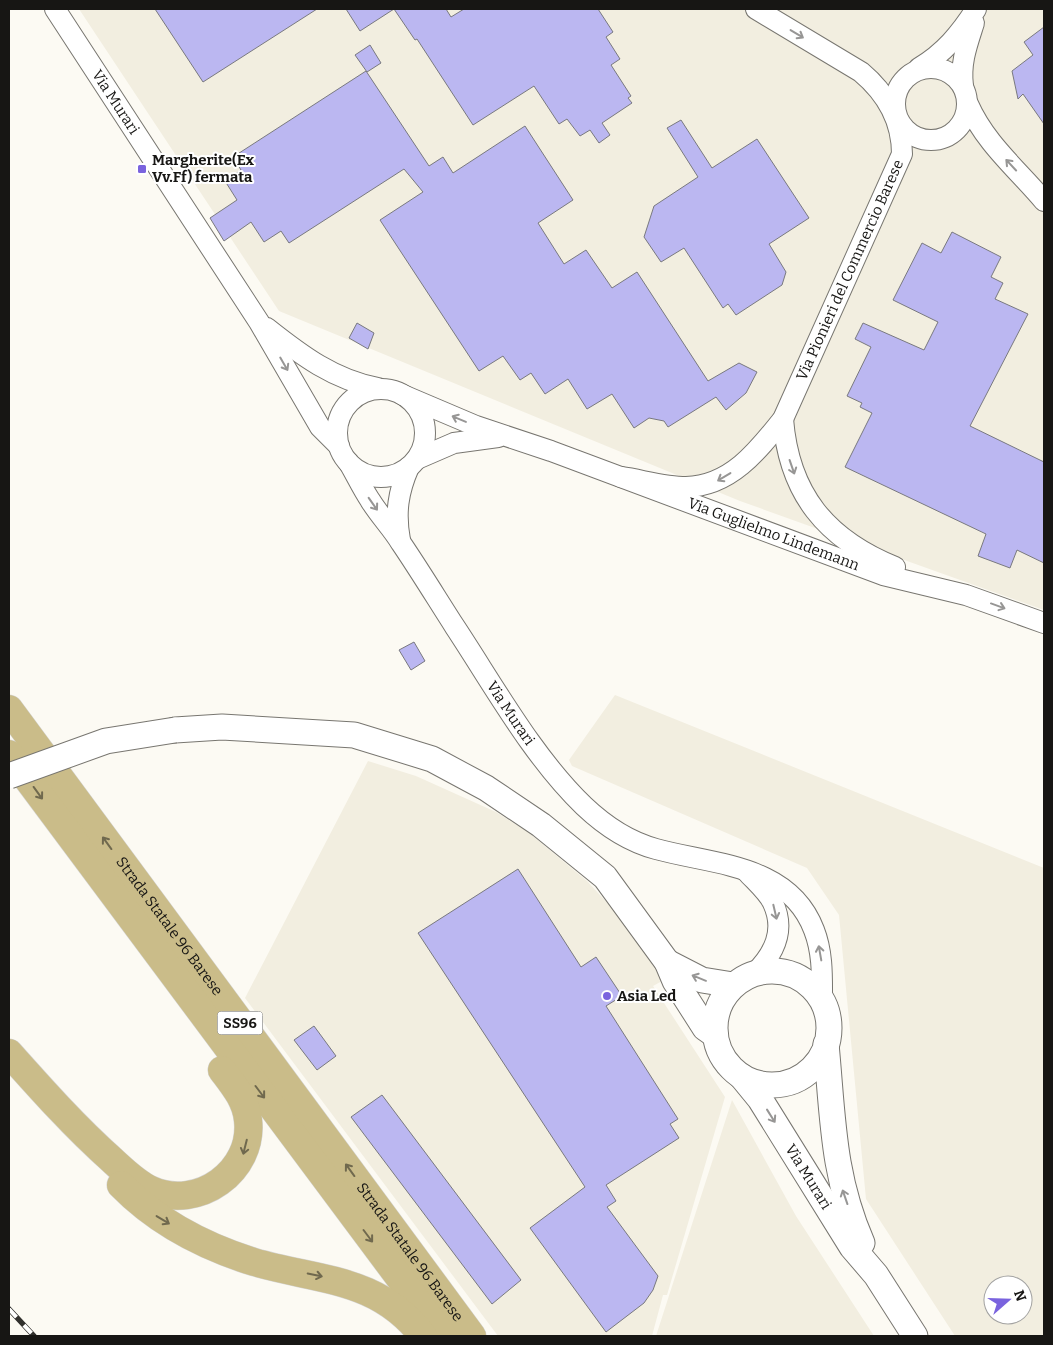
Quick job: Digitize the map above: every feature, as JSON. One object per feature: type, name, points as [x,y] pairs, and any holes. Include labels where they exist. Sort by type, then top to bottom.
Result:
[{"type":"main road","name":"Strada Statale 96 Barese","points":[[9,709],[472,1336]]},
{"type":"main road","name":"Strada Statale 96 Barese","points":[[9,754],[122,908],[444,1336]]},
{"type":"main road","points":[[9,1053],[83,1134],[139,1184],[152,1191],[173,1195],[197,1192],[219,1182],[238,1166],[247,1143],[248,1119],[242,1096],[167,994],[122,908]]},
{"type":"main road","points":[[83,1134],[116,1180],[132,1196],[167,1222],[204,1243],[231,1254],[256,1262],[332,1279],[365,1290],[393,1305],[406,1315],[423,1336]]},
{"type":"street","name":"Via Murari","points":[[55,9],[259,322],[320,427],[339,446],[370,500],[400,542],[521,728],[558,777],[585,806],[616,831],[654,849],[726,864],[770,880],[784,888],[798,901],[808,916],[820,950],[822,1001]]},
{"type":"street","name":"Via Pionieri del Commercio Barese","points":[[756,9],[861,72],[874,83],[895,116],[902,136],[900,160],[783,419]]},
{"type":"street","points":[[976,9],[964,52],[962,74],[965,95],[962,124],[946,138],[927,141],[910,134],[895,116],[896,90],[907,75],[946,49],[976,9]]},
{"type":"street","points":[[919,68],[936,67],[953,74],[965,95],[974,118],[1000,153],[1044,201]]},
{"type":"street","name":"Via Murari","points":[[259,322],[312,363],[360,385],[379,389]]},
{"type":"street","name":"Via Murari","points":[[339,446],[338,421],[344,409],[351,400],[363,392],[379,389],[389,389],[476,426],[505,436]]},
{"type":"street","points":[[400,542],[396,518],[400,486],[422,449],[425,433],[423,421],[417,407],[403,395]]},
{"type":"street","points":[[621,477],[685,487],[714,483],[738,469],[783,419]]},
{"type":"street","points":[[783,419],[785,442],[792,466],[804,494],[824,522],[846,541],[868,554],[966,595]]},
{"type":"street","points":[[349,463],[366,474],[380,477],[395,475],[413,463],[454,443],[505,436]]},
{"type":"street","name":"Via Guglielmo Lindemann","points":[[505,436],[621,477],[883,575],[966,595],[1044,623]]},
{"type":"street","points":[[9,776],[76,750],[106,741],[174,730],[222,727],[354,735],[432,759],[486,788],[518,809],[606,877],[667,962],[675,981],[705,1028],[715,1035]]},
{"type":"street","points":[[667,962],[702,980],[744,980],[774,971],[793,975],[810,986],[822,1001],[828,1030],[826,1044],[819,1060],[807,1073],[792,1082],[775,1085],[758,1084],[742,1077],[728,1066],[720,1051],[715,1035],[716,1016],[722,1000],[744,980],[769,959],[775,948],[778,925],[773,902],[748,872]]},
{"type":"street","name":"Via Murari","points":[[826,1044],[832,1127],[840,1182],[858,1234],[876,1275]]},
{"type":"street","name":"Via Murari","points":[[742,1077],[760,1099],[852,1247],[876,1275],[915,1336]]},
{"type":"shaded area","points":[[79,9],[1044,9],[1044,610],[740,501],[279,311]]},
{"type":"shaded area","points":[[615,695],[1044,868],[1044,1336],[955,1336],[866,1199],[839,915],[807,868],[572,766],[569,760]]},
{"type":"shaded area","points":[[368,761],[416,776],[496,812],[528,832],[587,881],[613,909],[664,980],[653,986],[725,1097],[667,1295],[663,1295],[652,1336],[498,1336],[245,998]]},
{"type":"shaded area","points":[[732,1100],[796,1216],[874,1336],[656,1336]]},
{"type":"building","points":[[155,9],[317,9],[203,82]]},
{"type":"building","points":[[346,9],[394,9],[360,31]]},
{"type":"building","points":[[394,9],[446,9],[451,17],[464,9],[598,9],[613,32],[606,37],[620,59],[611,65],[631,96],[628,98],[632,103],[602,123],[610,135],[599,143],[590,130],[580,136],[567,119],[559,124],[534,86],[473,125],[417,39],[415,40]]},
{"type":"building","points":[[1044,27],[1044,124],[1023,94],[1018,99],[1012,71],[1033,55],[1024,42]]},
{"type":"building","points":[[370,45],[381,63],[367,72],[355,55]]},
{"type":"building","points":[[366,71],[429,166],[443,157],[453,173],[525,126],[573,200],[538,223],[564,264],[586,250],[612,288],[637,272],[708,381],[739,363],[757,372],[746,393],[726,410],[716,397],[668,427],[664,421],[649,418],[634,428],[612,394],[587,409],[568,379],[545,394],[531,373],[520,380],[503,356],[479,371],[380,220],[423,192],[404,169],[289,243],[281,231],[264,242],[251,222],[224,241],[210,218],[237,200],[225,181],[241,170],[233,157]]},
{"type":"building","points":[[681,120],[712,168],[757,139],[809,218],[769,244],[786,272],[782,285],[736,315],[728,304],[723,308],[684,248],[661,262],[644,237],[654,206],[698,177],[667,128]]},
{"type":"building","points":[[952,232],[1001,257],[991,277],[1003,283],[995,299],[1028,314],[970,426],[1044,462],[1044,563],[1017,550],[1010,568],[978,556],[986,534],[845,467],[872,413],[860,407],[862,403],[847,396],[871,347],[855,339],[863,323],[924,350],[938,322],[893,300],[922,243],[941,253]]},
{"type":"building","points":[[357,323],[374,333],[368,349],[349,338]]},
{"type":"building","points":[[414,642],[425,661],[411,670],[399,650]]},
{"type":"building","points":[[518,869],[581,967],[596,957],[622,996],[606,1006],[678,1119],[670,1124],[679,1138],[606,1185],[616,1201],[607,1207],[658,1276],[653,1290],[644,1303],[606,1332],[530,1228],[585,1187],[418,933]]},
{"type":"building","points":[[314,1026],[336,1056],[317,1070],[294,1040]]},
{"type":"building","points":[[382,1095],[521,1280],[492,1304],[351,1117]]},
{"type":"railway","points":[[9,1309],[34,1336]]},
{"type":"place","name":"Margherite(Ex Vv.Ff) fermata","points":[[142,169]]},
{"type":"place","name":"Asia Led","points":[[607,996]]}]
